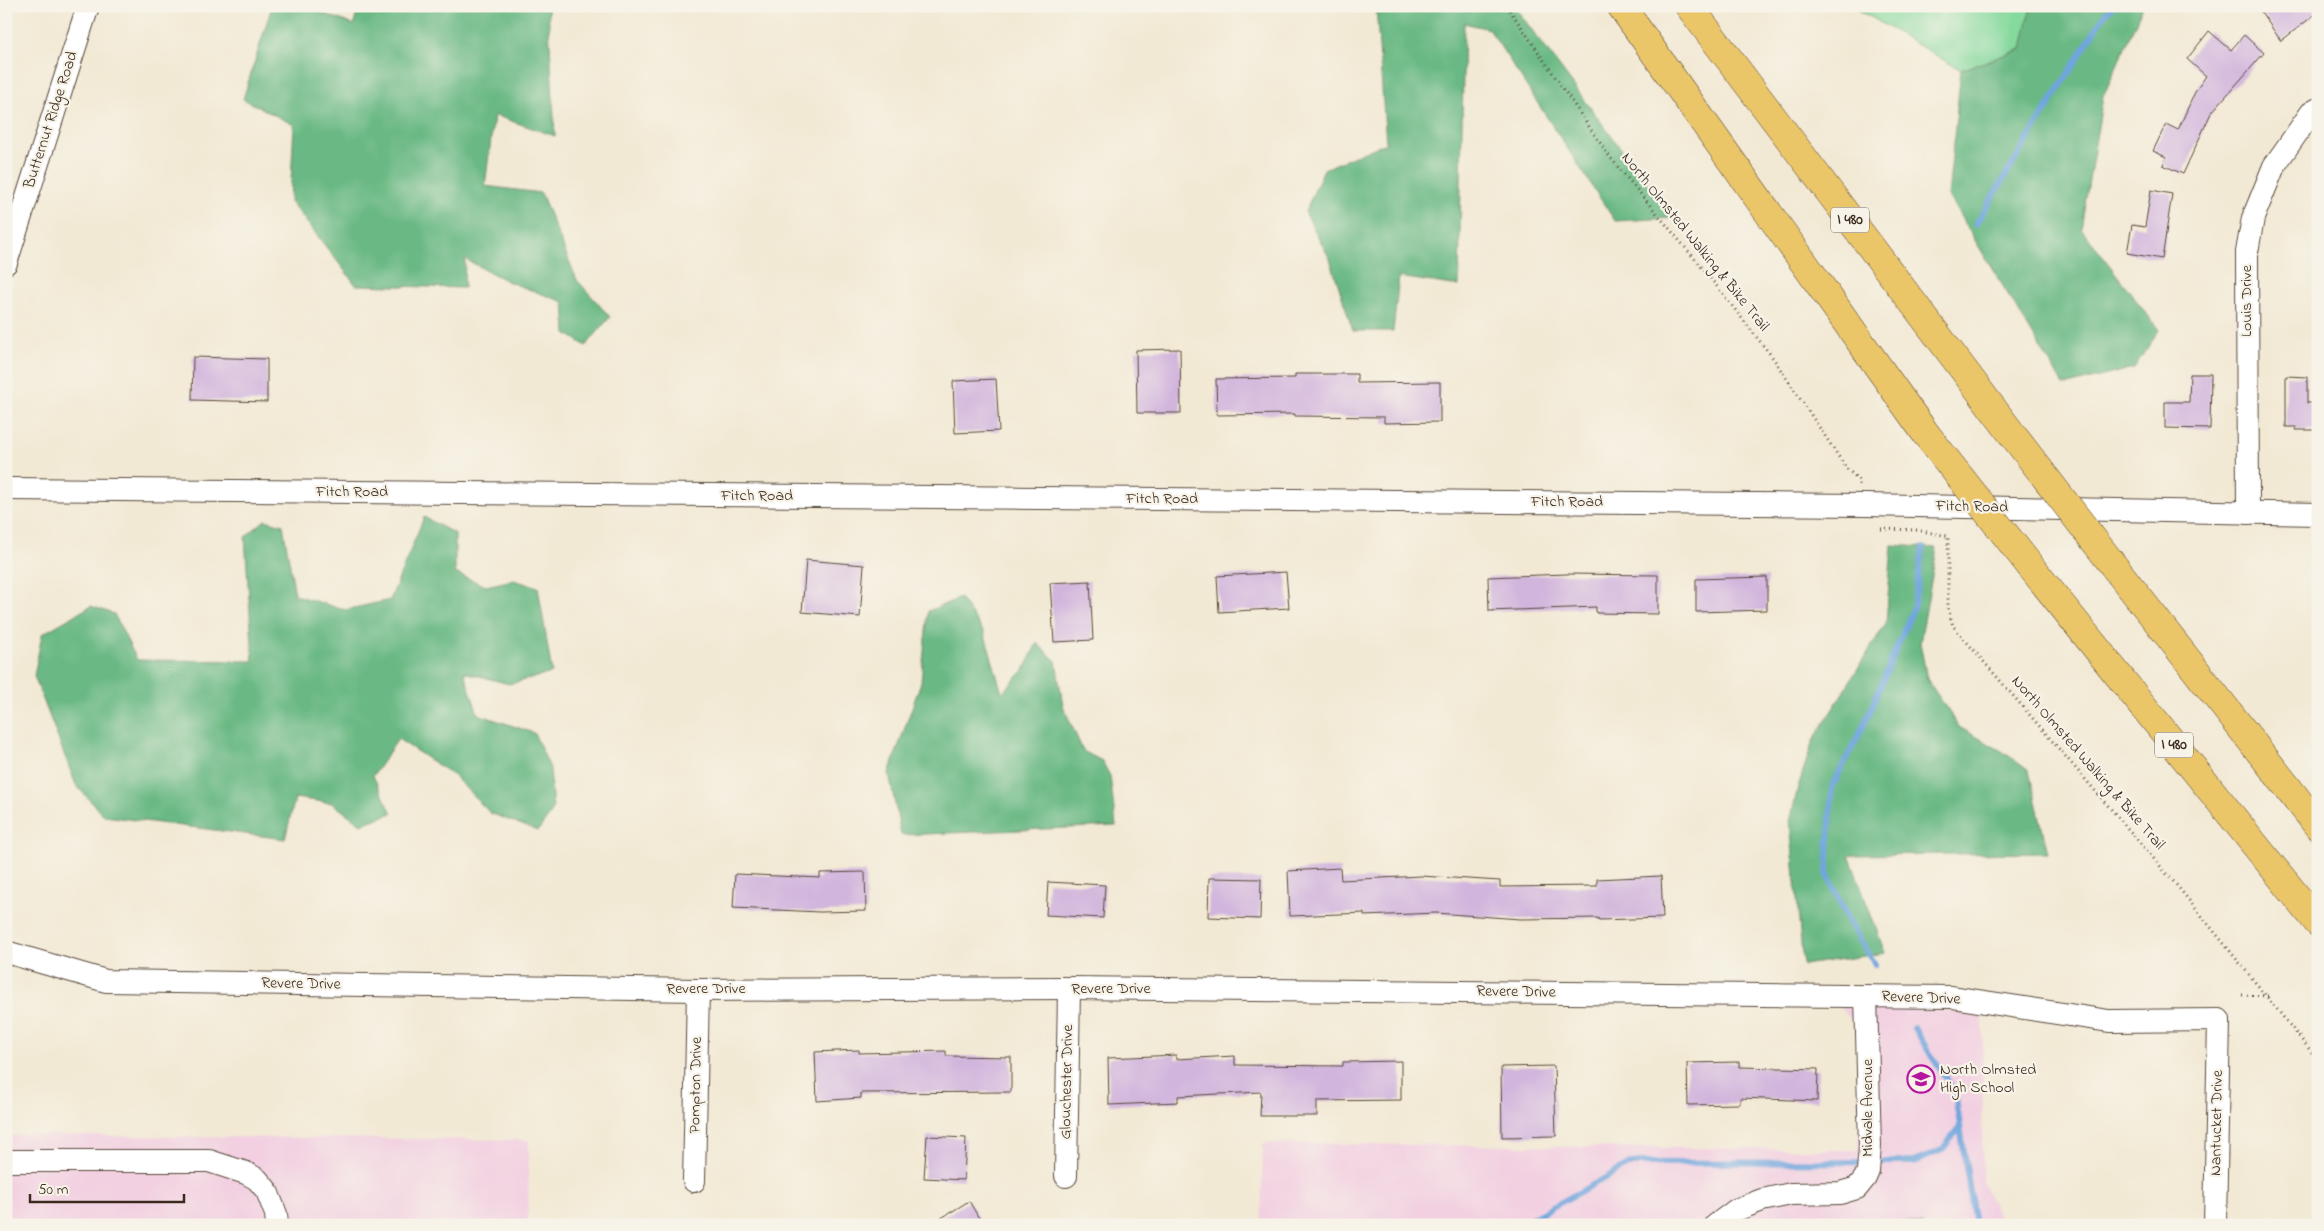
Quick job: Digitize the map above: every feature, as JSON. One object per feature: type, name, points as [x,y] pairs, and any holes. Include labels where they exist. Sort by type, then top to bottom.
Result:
[{"type":"highway","name":"I 480","points":[[1621,6],[1926,434],[2318,923]]},
{"type":"highway","name":"I 480","points":[[1689,6],[2012,434],[2318,826]]},
{"type":"street","name":"Butternut Ridge Road","points":[[6,263],[88,6]]},
{"type":"street","name":"Louis Drive","points":[[2248,513],[2247,252],[2253,218],[2274,166],[2311,112],[2318,108]]},
{"type":"street","name":"Fitch Road","points":[[6,489],[1845,504],[2318,514]]},
{"type":"street","name":"Revere Drive","points":[[6,952],[106,981],[698,990],[1069,988],[1952,997],[2109,1021],[2218,1020]]},
{"type":"street","name":"Glouchester Drive","points":[[1066,1176],[1069,988]]},
{"type":"street","name":"Pompton Drive","points":[[694,1181],[698,990]]},
{"type":"street","name":"Midvale Avenue","points":[[1716,1225],[1736,1210],[1762,1200],[1791,1194],[1849,1191],[1862,1183],[1869,1162],[1866,996]]},
{"type":"street","name":"Nantucket Drive","points":[[2215,1225],[2218,1020]]},
{"type":"street","points":[[6,1161],[209,1161],[246,1173],[257,1179],[267,1191],[276,1214],[277,1225]]},
{"type":"path","name":"North Olmsted Walking & Bike Trail","points":[[1507,6],[1609,156],[1774,358],[1847,469],[1859,480],[1860,494]]},
{"type":"path","name":"North Olmsted Walking & Bike Trail","points":[[1878,529],[1916,530],[1948,536],[1948,608],[1953,626],[2099,794],[2268,996],[2318,1060]]},
{"type":"path","points":[[2242,995],[2268,996]]},
{"type":"shaded area","name":"North Olmsted High School","points":[[1839,1006],[1983,1012],[1982,1182],[2002,1225],[1261,1225],[1263,1143],[1859,1150],[1858,1034],[1855,1024]]},
{"type":"shaded area","points":[[6,1135],[529,1140],[528,1225],[6,1225]]},
{"type":"green space","points":[[272,6],[304,6],[354,25],[358,6],[548,6],[555,136],[494,115],[485,186],[541,193],[577,280],[610,317],[586,346],[566,333],[564,302],[509,282],[465,259],[464,288],[356,285],[290,201],[294,125],[243,99]]},
{"type":"green space","points":[[1376,6],[1514,6],[1673,218],[1615,221],[1489,29],[1464,23],[1459,286],[1399,277],[1393,331],[1353,331],[1330,259],[1305,212],[1324,169],[1386,143]]},
{"type":"green space","points":[[1852,6],[2031,6],[2032,8],[2022,49],[1961,70]]},
{"type":"green space","points":[[2031,6],[2143,6],[2103,97],[2081,228],[2159,330],[2134,368],[2064,386],[1948,196],[1961,70],[2022,49]]},
{"type":"green space","points":[[424,517],[455,534],[455,573],[486,586],[513,580],[538,587],[552,673],[509,684],[464,672],[478,714],[534,733],[550,768],[553,810],[538,831],[490,813],[453,775],[398,739],[373,776],[392,813],[361,824],[332,803],[295,798],[285,839],[104,816],[76,785],[34,676],[42,634],[91,606],[114,614],[137,660],[253,661],[245,537],[265,520],[283,525],[295,595],[345,610],[390,600]]},
{"type":"green space","points":[[1892,545],[1937,548],[1920,643],[1927,679],[1959,727],[2002,751],[2029,771],[2048,853],[1849,855],[1885,953],[1803,965],[1790,822],[1798,787],[1813,741],[1886,623]]},
{"type":"green space","points":[[960,598],[984,632],[1002,693],[1024,670],[1037,643],[1056,661],[1063,706],[1083,751],[1102,761],[1110,776],[1116,826],[901,835],[889,773],[921,682],[928,611]]},
{"type":"green space","points":[[1871,1219],[1923,1225],[1823,1225]]},
{"type":"building","points":[[2257,6],[2318,6],[2318,12],[2281,41]]},
{"type":"building","points":[[2209,31],[2231,50],[2244,35],[2264,53],[2211,113],[2183,174],[2163,165],[2166,157],[2153,151],[2166,124],[2178,130],[2195,92],[2206,76],[2187,59]]},
{"type":"building","points":[[2151,190],[2172,194],[2162,259],[2127,253],[2132,225],[2145,227]]},
{"type":"building","points":[[1180,349],[1181,413],[1137,413],[1136,350]]},
{"type":"building","points":[[193,357],[267,359],[267,402],[192,400]]},
{"type":"building","points":[[1295,374],[1357,374],[1357,383],[1440,382],[1440,422],[1384,423],[1384,417],[1295,416],[1295,414],[1217,415],[1216,379],[1295,378]]},
{"type":"building","points":[[2190,374],[2211,374],[2210,429],[2165,428],[2165,402],[2189,402]]},
{"type":"building","points":[[2286,376],[2307,377],[2307,403],[2318,403],[2318,430],[2296,430],[2296,427],[2286,427]]},
{"type":"building","points":[[996,379],[999,431],[955,433],[953,381]]},
{"type":"building","points":[[806,560],[864,565],[860,617],[802,612]]},
{"type":"building","points":[[1286,572],[1289,608],[1219,612],[1217,576]]},
{"type":"building","points":[[1566,574],[1658,575],[1658,614],[1596,613],[1596,607],[1489,611],[1488,577]]},
{"type":"building","points":[[1767,577],[1767,610],[1696,612],[1696,579]]},
{"type":"building","points":[[1090,581],[1093,640],[1054,642],[1050,583]]},
{"type":"building","points":[[1340,868],[1341,880],[1421,876],[1500,881],[1500,887],[1597,886],[1597,879],[1661,876],[1663,918],[1599,920],[1598,918],[1520,919],[1436,913],[1364,916],[1364,913],[1290,916],[1288,871]]},
{"type":"building","points":[[865,872],[866,911],[820,912],[733,908],[735,874],[820,878],[820,873]]},
{"type":"building","points":[[1209,878],[1261,879],[1260,919],[1208,917]]},
{"type":"building","points":[[1048,882],[1105,885],[1103,918],[1046,915]]},
{"type":"building","points":[[859,1050],[859,1053],[946,1051],[946,1056],[1011,1057],[1011,1092],[861,1093],[861,1098],[817,1101],[815,1052]]},
{"type":"building","points":[[1176,1055],[1176,1059],[1235,1056],[1235,1065],[1343,1066],[1343,1062],[1401,1061],[1401,1100],[1317,1101],[1317,1116],[1260,1116],[1261,1092],[1178,1096],[1178,1102],[1109,1105],[1108,1058]]},
{"type":"building","points":[[1739,1062],[1739,1067],[1818,1069],[1817,1101],[1740,1098],[1740,1104],[1688,1105],[1687,1063]]},
{"type":"building","points":[[1554,1066],[1556,1136],[1502,1137],[1501,1067]]},
{"type":"building","points":[[927,1136],[966,1138],[964,1180],[924,1178]]},
{"type":"building","points":[[969,1201],[983,1225],[930,1225]]},
{"type":"waterway","points":[[1976,224],[2105,14],[2113,6]]},
{"type":"waterway","points":[[1875,964],[1849,922],[1827,873],[1832,787],[1864,725],[1913,609],[1923,548]]},
{"type":"waterway","points":[[1914,1028],[1955,1093],[1975,1225]]},
{"type":"waterway","points":[[1520,1225],[1632,1163],[1915,1162],[1942,1150],[1960,1127]]},
{"type":"place","name":"North Olmsted High School","points":[[1921,1079]]}]
